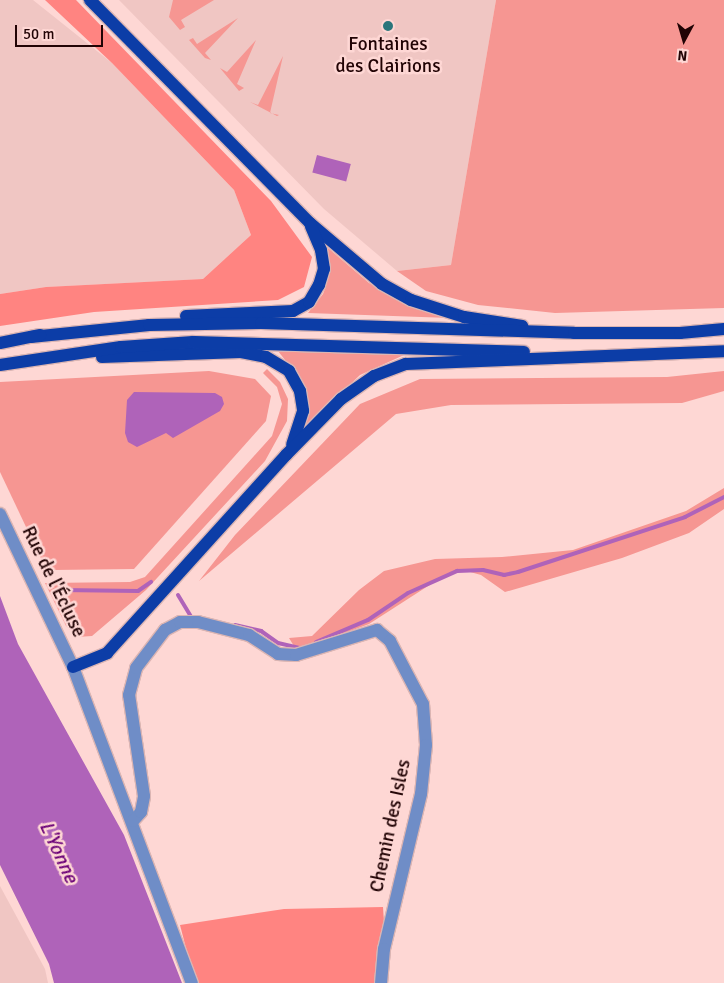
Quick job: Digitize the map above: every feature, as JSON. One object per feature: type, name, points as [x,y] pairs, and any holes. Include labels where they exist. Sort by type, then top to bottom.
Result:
[{"type":"main road","points":[[90,0],[310,223],[375,279],[411,300],[464,317],[574,333]]},
{"type":"main road","points":[[0,343],[84,324],[293,311],[309,302],[319,285],[324,269],[321,250],[310,223]]},
{"type":"main road","points":[[32,337],[149,325],[262,323],[574,333],[680,333],[724,329]]},
{"type":"main road","points":[[6,363],[121,347],[193,342],[612,356]]},
{"type":"main road","points":[[73,667],[106,653],[286,455],[341,399],[374,376],[406,364],[724,351]]},
{"type":"main road","points":[[6,363],[241,352],[266,357],[289,372],[300,391],[303,411],[297,433],[286,455]]},
{"type":"street","name":"Rue de l'Écluse","points":[[0,514],[73,667],[134,821],[192,983]]},
{"type":"street","name":"Chemin des Isles","points":[[134,821],[141,812],[144,796],[129,695],[136,668],[165,630],[180,622],[198,622],[249,635],[278,654],[296,655],[377,630],[390,641],[423,704],[426,745],[421,794],[384,949],[381,983]]},
{"type":"shaded area","points":[[0,0],[33,0],[112,63],[234,190],[251,235],[203,279],[46,287],[0,294]]},
{"type":"shaded area","points":[[45,0],[76,0],[271,201],[312,257],[304,287],[278,300],[94,312],[0,326],[0,294],[46,287],[203,279],[251,235],[234,190],[112,63]]},
{"type":"shaded area","points":[[119,0],[496,0],[451,265],[397,271],[324,209]]},
{"type":"shaded area","points":[[173,0],[214,0],[181,20],[185,27],[180,30],[169,17]]},
{"type":"shaded area","points":[[496,0],[724,0],[724,308],[555,313],[478,305],[426,291],[397,271],[451,265]]},
{"type":"shaded area","points":[[238,18],[205,53],[211,60],[205,58],[189,40],[193,38],[197,44]]},
{"type":"shaded area","points":[[256,40],[237,84],[244,88],[239,91],[220,68],[227,72]]},
{"type":"shaded area","points":[[283,56],[270,112],[250,102],[258,105]]},
{"type":"shaded area","points":[[328,248],[369,283],[426,311],[450,318],[308,313],[323,294],[326,286]]},
{"type":"shaded area","points":[[278,351],[404,355],[360,375],[304,428],[289,365]]},
{"type":"shaded area","points":[[267,369],[280,382],[288,399],[287,421],[265,461],[146,590],[92,636],[77,637],[66,626],[45,583],[130,582],[145,577],[272,436],[282,404],[277,387],[263,373]]},
{"type":"shaded area","points":[[209,371],[255,379],[271,396],[266,421],[134,569],[53,570],[45,567],[0,472],[0,382]]},
{"type":"shaded area","points":[[724,371],[724,391],[682,403],[451,405],[396,414],[199,581],[235,535],[360,404],[420,379],[667,377]]},
{"type":"shaded area","points":[[724,488],[724,509],[689,533],[622,558],[505,592],[481,575],[463,570],[442,577],[369,624],[297,651],[289,638],[312,636],[359,590],[384,571],[435,559],[502,557],[573,550],[686,511]]},
{"type":"shaded area","points":[[0,886],[45,969],[48,983],[0,983]]},
{"type":"shaded area","points":[[383,907],[388,983],[195,983],[180,925],[284,909]]},
{"type":"water","points":[[317,155],[351,164],[346,181],[312,172]]},
{"type":"water","points":[[134,392],[215,393],[222,397],[224,404],[220,411],[173,438],[166,433],[137,447],[128,442],[125,433],[127,400]]},
{"type":"water","name":"L'Yonne","points":[[0,596],[18,644],[124,835],[182,983],[54,983],[49,964],[0,865]]},
{"type":"waterway","points":[[316,642],[368,620],[408,593],[457,571],[483,570],[504,575],[518,572],[685,517],[724,497]]},
{"type":"waterway","points":[[61,590],[138,591],[151,582]]},
{"type":"waterway","points":[[178,595],[191,617]]},
{"type":"waterway","points":[[235,625],[261,631],[278,643],[300,648]]},
{"type":"place","name":"Fontaines des Clairions","points":[[388,26]]}]
